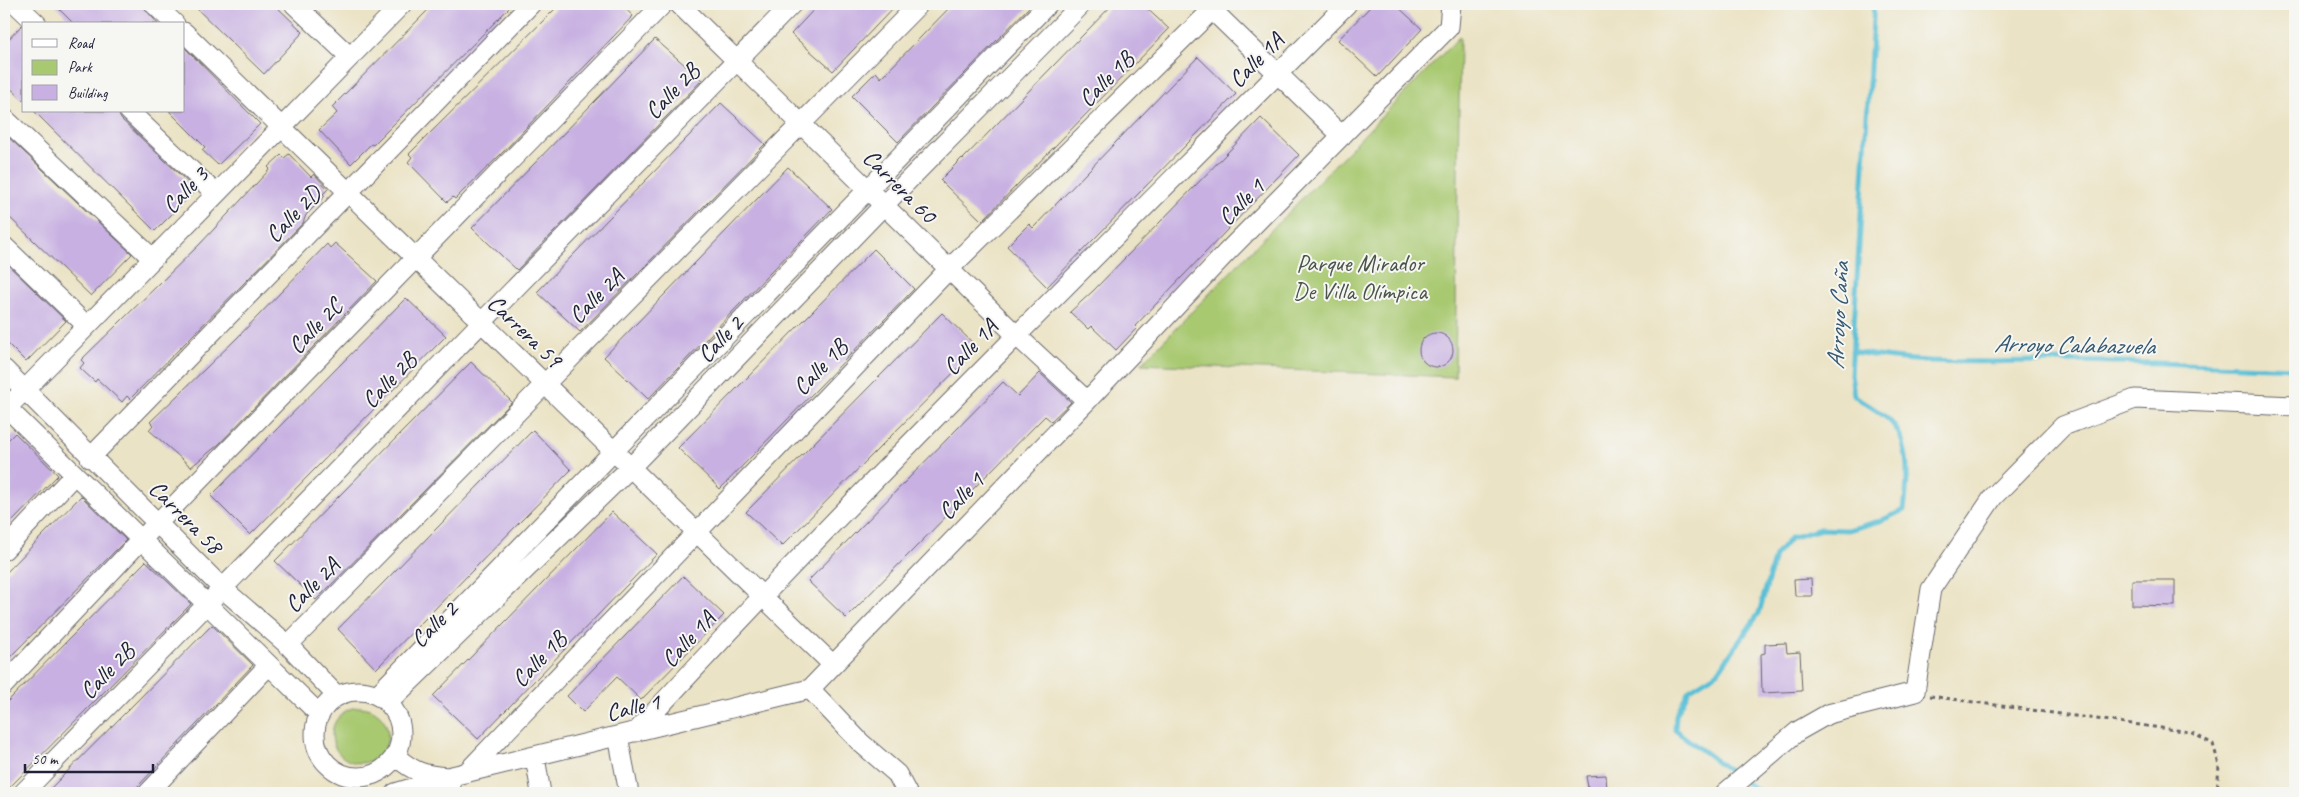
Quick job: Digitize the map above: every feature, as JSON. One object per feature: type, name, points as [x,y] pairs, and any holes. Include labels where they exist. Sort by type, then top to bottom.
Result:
[{"type":"street","points":[[16,4],[35,22]]},
{"type":"street","points":[[154,4],[173,22]]},
{"type":"street","points":[[294,4],[350,57]]},
{"type":"street","name":"Calle 3","points":[[5,408],[88,326],[402,4]]},
{"type":"street","name":"Calle 2D","points":[[90,458],[531,4]]},
{"type":"street","name":"Calle 2C","points":[[4,685],[141,540],[663,4]]},
{"type":"street","name":"Carrera 60","points":[[679,4],[1016,335],[1087,401]]},
{"type":"street","name":"Calle 2B","points":[[23,793],[792,4]]},
{"type":"street","name":"Calle 2A","points":[[288,645],[919,4]]},
{"type":"street","name":"Calle 2","points":[[382,699],[613,452],[867,188],[1048,4]]},
{"type":"street","name":"Calle 2","points":[[382,699],[630,468],[884,205],[1082,4]]},
{"type":"street","name":"Calle 1A","points":[[636,732],[761,596],[1016,335],[1347,4]]},
{"type":"street","name":"Calle 1","points":[[395,756],[412,770],[455,781],[535,756],[810,689],[1226,254],[1449,27],[1451,4]]},
{"type":"street","points":[[1212,6],[1277,74],[1342,136]]},
{"type":"street","name":"Calle 1B","points":[[455,781],[949,269],[1212,6]]},
{"type":"street","name":"Carrera 59","points":[[185,33],[282,126],[480,323],[833,665]]},
{"type":"street","points":[[130,112],[216,194]]},
{"type":"street","points":[[4,118],[152,259]]},
{"type":"street","points":[[4,246],[88,326]]},
{"type":"street","name":"Carrera 58","points":[[4,369],[90,458],[222,588],[288,645],[337,696]]},
{"type":"street","points":[[1728,792],[1798,731],[1828,714],[1915,692],[1931,589],[1993,496],[2063,426],[2135,400],[2295,406]]},
{"type":"street","name":"Carrera 58","points":[[5,408],[319,714]]},
{"type":"street","points":[[4,550],[74,475]]},
{"type":"street","points":[[148,793],[269,665]]},
{"type":"street","points":[[810,689],[861,743],[897,774],[907,793]]},
{"type":"street","points":[[350,691],[363,691],[382,699],[397,714],[401,728],[400,742],[395,756],[386,767],[373,774],[358,777],[343,775],[330,767],[321,756],[315,742],[315,728],[319,714],[337,696],[350,691]]},
{"type":"street","points":[[618,736],[629,793]]},
{"type":"street","points":[[535,756],[541,793]]},
{"type":"street","points":[[395,793],[455,781]]},
{"type":"path","points":[[1915,692],[1942,699],[2190,732],[2212,744],[2219,765],[2217,793]]},
{"type":"green space","name":"Parque Mirador De Villa Olímpica","points":[[1460,36],[1455,377],[1141,364]]},
{"type":"green space","points":[[360,707],[371,709],[380,715],[386,724],[388,735],[386,746],[380,755],[371,761],[360,763],[349,761],[340,755],[334,746],[332,735],[334,724],[340,715],[349,709]]},
{"type":"building","points":[[54,4],[141,4],[156,22],[72,22]]},
{"type":"building","points":[[192,4],[274,4],[303,32],[264,74]]},
{"type":"building","points":[[434,4],[513,4],[373,145],[371,144],[351,164],[319,130],[337,113],[332,107]]},
{"type":"building","points":[[560,4],[620,4],[633,16],[503,152],[455,199],[453,197],[447,202],[408,162],[412,157],[409,154]]},
{"type":"building","points":[[819,4],[897,4],[833,71],[791,34]]},
{"type":"building","points":[[953,4],[1032,4],[898,142],[852,96],[876,72],[881,78]]},
{"type":"building","points":[[1113,4],[1142,4],[1169,29],[982,221],[940,180],[963,159]]},
{"type":"building","points":[[1373,4],[1395,4],[1422,29],[1377,77],[1338,40]]},
{"type":"building","points":[[22,25],[22,99],[4,82],[4,44]]},
{"type":"building","points":[[655,39],[702,80],[517,270],[472,228]]},
{"type":"building","points":[[185,48],[260,124],[218,165],[202,150],[205,147],[170,112],[185,112]]},
{"type":"building","points":[[1198,57],[1236,94],[1047,287],[1007,246],[1029,224],[1033,228]]},
{"type":"building","points":[[721,103],[765,144],[580,332],[537,292]]},
{"type":"building","points":[[35,112],[118,112],[121,119],[196,190],[155,231]]},
{"type":"building","points":[[1261,118],[1299,155],[1135,326],[1137,328],[1116,350],[1091,326],[1088,329],[1070,312],[1093,291]]},
{"type":"building","points":[[4,133],[132,254],[91,296],[4,212]]},
{"type":"building","points":[[289,154],[311,177],[314,174],[328,189],[323,194],[325,196],[306,215],[303,223],[130,399],[127,396],[122,402],[97,379],[95,382],[80,368],[84,363],[81,360],[200,244],[270,169],[268,167],[281,155],[284,158]]},
{"type":"building","points":[[788,167],[832,209],[648,399],[604,357]]},
{"type":"building","points":[[335,243],[377,281],[218,445],[191,467],[149,430],[153,425],[150,422],[236,339],[327,244],[330,248]]},
{"type":"building","points":[[874,249],[914,289],[720,489],[678,448]]},
{"type":"building","points":[[4,261],[66,321],[26,362],[4,340]]},
{"type":"building","points":[[406,298],[446,336],[250,535],[211,496]]},
{"type":"building","points":[[942,313],[978,348],[782,546],[746,512]]},
{"type":"building","points":[[1436,333],[1448,338],[1453,350],[1448,362],[1436,367],[1424,362],[1419,350],[1424,338]]},
{"type":"building","points":[[471,362],[512,402],[316,600],[275,561]]},
{"type":"building","points":[[1040,373],[1071,402],[1051,421],[1045,416],[846,618],[808,581],[1003,382],[1018,396]]},
{"type":"building","points":[[533,430],[571,470],[376,669],[338,629]]},
{"type":"building","points":[[15,433],[58,475],[4,530],[4,444]]},
{"type":"building","points":[[81,496],[126,540],[4,663],[4,575]]},
{"type":"building","points":[[612,512],[657,554],[478,739],[433,696]]},
{"type":"building","points":[[146,561],[191,604],[4,793],[4,705]]},
{"type":"building","points":[[683,576],[724,615],[641,700],[617,677],[583,712],[567,696]]},
{"type":"building","points":[[1811,579],[1812,596],[1795,596],[1794,580]]},
{"type":"building","points":[[2132,580],[2175,580],[2175,606],[2132,605]]},
{"type":"building","points":[[212,625],[253,665],[138,786],[131,793],[46,793]]},
{"type":"building","points":[[1786,643],[1787,653],[1800,652],[1802,691],[1762,693],[1761,654],[1765,653],[1765,644]]},
{"type":"building","points":[[1606,775],[1607,793],[1589,793],[1586,776]]},
{"type":"waterway","name":"Arroyo Caña","points":[[1738,777],[1675,730],[1676,715],[1689,690],[1718,672],[1759,613],[1775,556],[1790,538],[1821,529],[1848,530],[1880,521],[1904,510],[1907,487],[1907,463],[1902,439],[1889,420],[1854,395],[1851,374],[1874,4]]},
{"type":"waterway","name":"Arroyo Calabazuela","points":[[1852,351],[1876,356],[1924,361],[2170,363],[2295,368]]},
{"type":"waterway","name":"Arroyo Caña","points":[[1745,782],[1762,793]]}]
